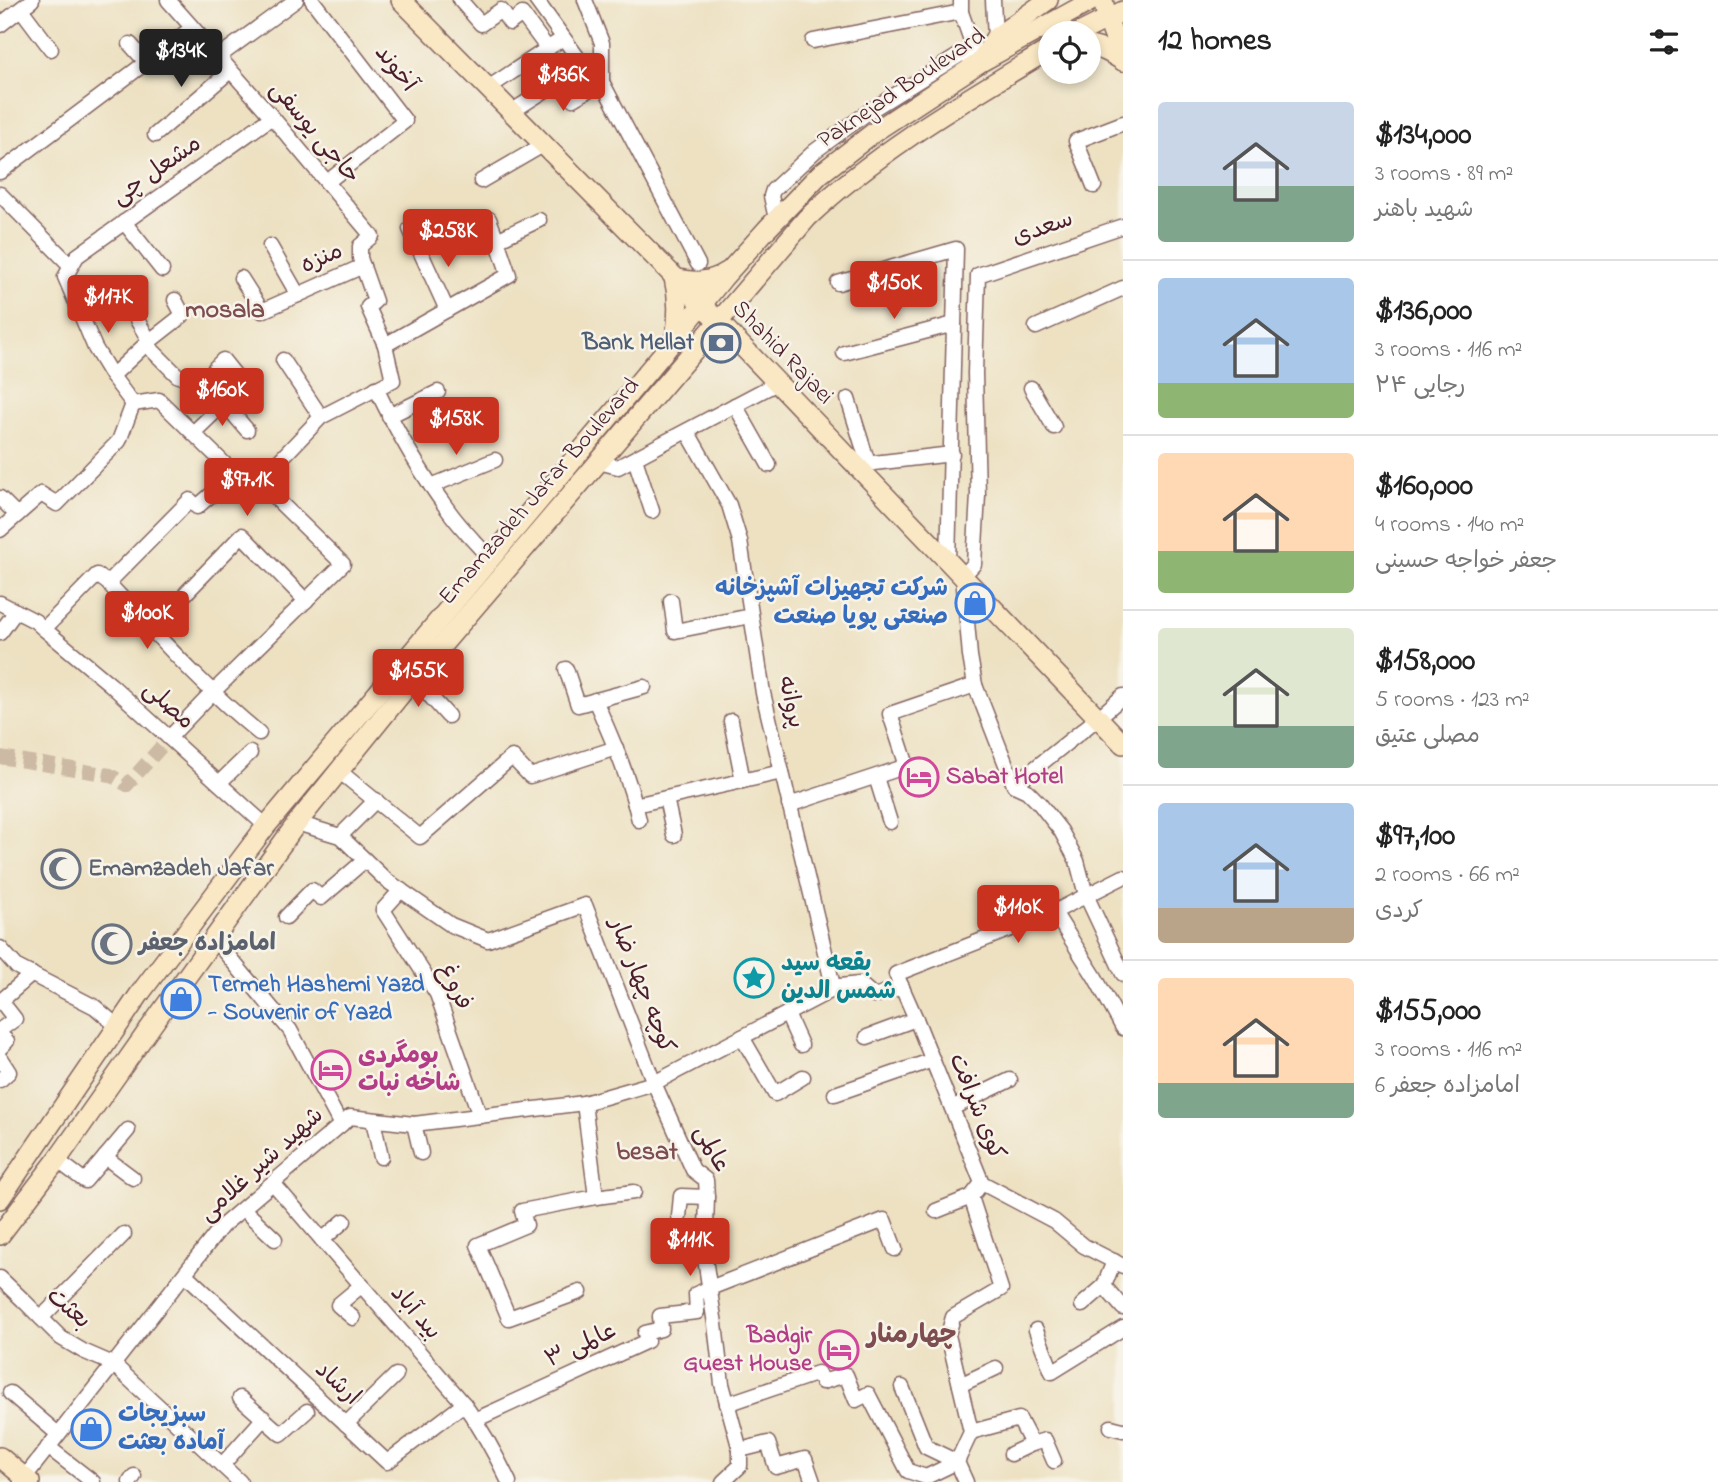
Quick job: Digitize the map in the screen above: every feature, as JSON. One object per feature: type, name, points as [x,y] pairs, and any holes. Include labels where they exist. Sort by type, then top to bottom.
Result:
[{"type":"main road","name":"Shahid Rajaei","points":[[401,0],[777,383],[862,464],[948,562],[1123,744]]},
{"type":"main road","points":[[979,64],[995,38],[1048,0]]},
{"type":"main road","name":"Paknejad Boulevard","points":[[701,304],[820,174],[877,130],[979,64],[1093,0]]},
{"type":"main road","points":[[1096,21],[1113,9]]},
{"type":"main road","points":[[1113,9],[1123,35]]},
{"type":"main road","points":[[1113,9],[1123,61]]},
{"type":"main road","points":[[1101,49],[1123,61]]},
{"type":"main road","name":"Paknejad Boulevard","points":[[719,322],[807,218],[833,193],[895,146],[1038,57]]},
{"type":"main road","points":[[681,366],[683,358],[669,346],[679,308],[674,278],[704,282],[718,278],[730,270]]},
{"type":"main road","points":[[735,302],[735,332],[742,346]]},
{"type":"main road","name":"Emamzadeh Jafar Boulevard","points":[[0,1199],[117,1026],[265,826],[373,712],[489,559],[669,346],[701,304]]},
{"type":"main road","name":"Emamzadeh Jafar Boulevard","points":[[0,1235],[57,1160],[296,824],[339,771],[373,712],[414,678],[719,322]]},
{"type":"main road","points":[[697,347],[712,344],[742,346]]},
{"type":"main road","points":[[0,1457],[25,1480]]},
{"type":"street","name":"حاجی یوسفی","points":[[167,0],[272,117],[372,236],[359,246],[363,266]]},
{"type":"street","points":[[218,57],[296,0]]},
{"type":"street","name":"آخوند","points":[[312,0],[405,121],[327,183]]},
{"type":"street","points":[[460,0],[481,24],[501,10],[510,23],[522,14],[548,49]]},
{"type":"street","points":[[536,0],[586,69],[602,82],[698,264]]},
{"type":"street","points":[[584,0],[603,43],[602,82]]},
{"type":"street","points":[[993,0],[995,38]]},
{"type":"street","points":[[0,25],[26,4],[51,49]]},
{"type":"street","points":[[813,41],[961,6],[979,64]]},
{"type":"street","points":[[0,172],[192,27]]},
{"type":"street","points":[[488,88],[563,39]]},
{"type":"street","points":[[130,44],[146,62]]},
{"type":"street","points":[[155,135],[230,71]]},
{"type":"street","points":[[511,112],[558,82],[573,99],[602,82]]},
{"type":"street","name":"مشعل چی","points":[[68,271],[77,256],[272,117]]},
{"type":"street","points":[[1094,186],[1076,141],[1123,123]]},
{"type":"street","points":[[481,181],[543,145]]},
{"type":"street","points":[[2,200],[68,271],[95,348],[132,404]]},
{"type":"street","points":[[385,345],[509,275],[489,219]]},
{"type":"street","points":[[497,240],[539,220]]},
{"type":"street","points":[[421,221],[410,229],[447,310]]},
{"type":"street","points":[[124,222],[162,270]]},
{"type":"street","name":"سعدی","points":[[962,576],[974,565],[978,495],[975,373],[978,275],[1123,226]]},
{"type":"street","points":[[270,246],[298,295]]},
{"type":"street","points":[[838,283],[956,249],[948,562]]},
{"type":"street","points":[[259,482],[321,416],[393,380],[385,345],[368,307],[375,301],[363,266]]},
{"type":"street","name":"منزه","points":[[241,278],[262,311],[363,266]]},
{"type":"street","points":[[1035,327],[1123,288]]},
{"type":"street","points":[[112,376],[183,315],[174,300]]},
{"type":"street","points":[[137,320],[148,343],[178,376]]},
{"type":"street","points":[[844,353],[954,324]]},
{"type":"street","points":[[193,433],[243,385],[223,360],[215,368]]},
{"type":"street","points":[[283,360],[321,416]]},
{"type":"street","points":[[599,462],[618,467],[777,383]]},
{"type":"street","points":[[376,388],[389,416],[431,486],[489,559]]},
{"type":"street","points":[[1031,388],[1054,427]]},
{"type":"street","points":[[204,389],[247,430]]},
{"type":"street","points":[[389,416],[438,392]]},
{"type":"street","points":[[848,399],[862,464],[952,454]]},
{"type":"street","points":[[132,404],[159,400],[235,474],[249,482],[259,482],[302,516],[343,564],[169,738]]},
{"type":"street","points":[[0,530],[41,494],[57,504],[119,440],[132,404]]},
{"type":"street","points":[[735,405],[769,464]]},
{"type":"street","name":"پروانه","points":[[687,431],[729,505],[740,541],[763,692],[834,990]]},
{"type":"street","points":[[635,459],[652,512]]},
{"type":"street","points":[[431,486],[495,460]]},
{"type":"street","points":[[108,583],[190,500],[197,507],[235,474]]},
{"type":"street","points":[[0,498],[17,515]]},
{"type":"street","points":[[186,593],[242,535],[306,601]]},
{"type":"street","points":[[44,629],[97,575],[108,583],[212,693],[259,733]]},
{"type":"street","points":[[962,576],[975,685],[1014,785],[1027,791],[1061,831],[1077,861],[1086,895],[1123,974]]},
{"type":"street","points":[[671,601],[675,631],[751,616]]},
{"type":"street","name":"مصلی","points":[[0,603],[36,621],[111,685],[265,826]]},
{"type":"street","points":[[0,633],[16,611]]},
{"type":"street","points":[[566,669],[578,705],[644,687]]},
{"type":"street","points":[[414,678],[448,716]]},
{"type":"street","points":[[789,805],[907,766],[890,714],[975,685]]},
{"type":"street","points":[[1014,785],[1123,696]]},
{"type":"street","points":[[596,701],[616,748],[639,820]]},
{"type":"street","points":[[732,721],[743,781]]},
{"type":"street","points":[[339,771],[421,836],[512,757],[530,776],[616,748]]},
{"type":"street","points":[[219,783],[250,753]]},
{"type":"street","points":[[635,804],[782,772]]},
{"type":"street","points":[[876,777],[890,822]]},
{"type":"street","points":[[666,798],[674,835]]},
{"type":"street","points":[[340,836],[376,800]]},
{"type":"street","points":[[296,824],[340,836],[386,880],[401,890]]},
{"type":"street","points":[[286,917],[312,890],[321,898],[365,860]]},
{"type":"street","name":"شهید شیر غلامی","points":[[25,1480],[58,1434],[222,1226],[350,1117],[414,1124],[584,1103],[654,1083],[840,986],[860,984],[874,996],[899,981],[1054,912],[1123,877]]},
{"type":"street","name":"کوچه چهار ضار","points":[[401,890],[450,925],[488,940],[585,905],[654,1083]]},
{"type":"street","name":"فروغ","points":[[401,890],[383,910],[438,994],[480,1116]]},
{"type":"street","points":[[1054,912],[1123,1028]]},
{"type":"street","points":[[214,939],[290,1030],[341,1125]]},
{"type":"street","points":[[0,948],[17,967],[95,1007],[117,1026]]},
{"type":"street","points":[[0,1030],[15,1019],[1,1001],[32,974]]},
{"type":"street","name":"کوی شرافت","points":[[899,981],[982,1183],[1055,1222],[1084,1246],[1119,1264]]},
{"type":"street","points":[[787,1014],[801,1045]]},
{"type":"street","points":[[867,1037],[916,1019]]},
{"type":"street","points":[[0,1035],[7,1041],[0,1048]]},
{"type":"street","points":[[742,1037],[775,1094],[803,1077]]},
{"type":"street","points":[[0,1058],[9,1072],[0,1080]]},
{"type":"street","points":[[835,1094],[933,1060]]},
{"type":"street","points":[[952,1108],[1010,1080]]},
{"type":"street","name":"عالمی","points":[[654,1083],[692,1170],[706,1180],[705,1259],[722,1384],[740,1450]]},
{"type":"street","points":[[584,1103],[596,1197]]},
{"type":"street","points":[[373,1120],[381,1157]]},
{"type":"street","points":[[414,1124],[421,1153]]},
{"type":"street","points":[[57,1160],[85,1181],[128,1130]]},
{"type":"street","points":[[105,1157],[133,1178]]},
{"type":"street","name":"بید آباد","points":[[273,1183],[464,1404],[509,1482]]},
{"type":"street","points":[[936,1211],[971,1196],[982,1183]]},
{"type":"street","points":[[580,1292],[509,1318],[478,1245],[526,1225],[522,1211],[634,1192]]},
{"type":"street","points":[[679,1217],[681,1196],[707,1197]]},
{"type":"street","points":[[727,1404],[818,1373],[822,1382],[846,1375],[856,1400],[869,1394],[908,1471],[926,1476],[957,1462],[971,1432],[948,1335],[953,1317],[1001,1289],[971,1196]]},
{"type":"street","points":[[243,1209],[275,1239]]},
{"type":"street","points":[[710,1288],[884,1220],[895,1249]]},
{"type":"street","points":[[322,1240],[344,1221]]},
{"type":"street","points":[[41,1318],[124,1234]]},
{"type":"street","points":[[1082,1305],[1104,1286],[1119,1264]]},
{"type":"street","name":"ارشاد","points":[[185,1274],[387,1462],[464,1404]]},
{"type":"street","name":"بعثت","points":[[0,1278],[61,1338],[113,1364],[240,1482]]},
{"type":"street","points":[[352,1318],[338,1306],[362,1285]]},
{"type":"street","points":[[1104,1286],[1123,1308]]},
{"type":"street","name":"عالمی ۳","points":[[475,1420],[647,1341],[645,1334],[661,1329],[660,1316],[698,1312],[696,1294],[710,1288]]},
{"type":"street","points":[[1036,1330],[1052,1371],[1123,1328]]},
{"type":"street","points":[[960,1385],[996,1368]]},
{"type":"street","points":[[346,1424],[396,1375]]},
{"type":"street","points":[[902,1387],[926,1447],[957,1462],[967,1482]]},
{"type":"street","points":[[10,1393],[58,1434]]},
{"type":"street","points":[[240,1398],[281,1434],[307,1411]]},
{"type":"street","points":[[222,1465],[264,1418]]},
{"type":"street","points":[[971,1432],[1019,1419],[1032,1444]]},
{"type":"street","points":[[1011,1454],[1045,1440],[1054,1461]]},
{"type":"street","points":[[723,1482],[740,1466],[740,1450],[768,1443],[776,1467],[805,1459],[813,1482]]},
{"type":"street","points":[[48,1447],[93,1482]]},
{"type":"tunnel","points":[[0,757],[110,775],[127,785],[169,738]]},
{"type":"place","name":"Bank Mellat","points":[[721,343]]},
{"type":"place","name":"شرکت تجهیزات آشپزخانه صنعتی پویا صنعت","points":[[975,603]]},
{"type":"place","name":"Sabat Hotel","points":[[919,777]]},
{"type":"place","name":"Emamzadeh Jafar","points":[[61,869]]},
{"type":"place","name":"امامزاده جعفر","points":[[112,944]]},
{"type":"place","name":"بقعه سید شمس الدین","points":[[754,978]]},
{"type":"place","name":"Termeh Hashemi Yazd - Souvenir of Yazd","points":[[181,999]]},
{"type":"place","name":"بومگردی شاخه نبات","points":[[331,1070]]},
{"type":"place","name":"Badgir Guest House","points":[[839,1350]]},
{"type":"place","name":"سبزیجات آماده بعثت","points":[[91,1429]]},
{"type":"district","name":"mosala","points":[[225,311]]},
{"type":"district","name":"besat","points":[[647,1153]]},
{"type":"district","name":"چهارمنار","points":[[912,1336]]}]
